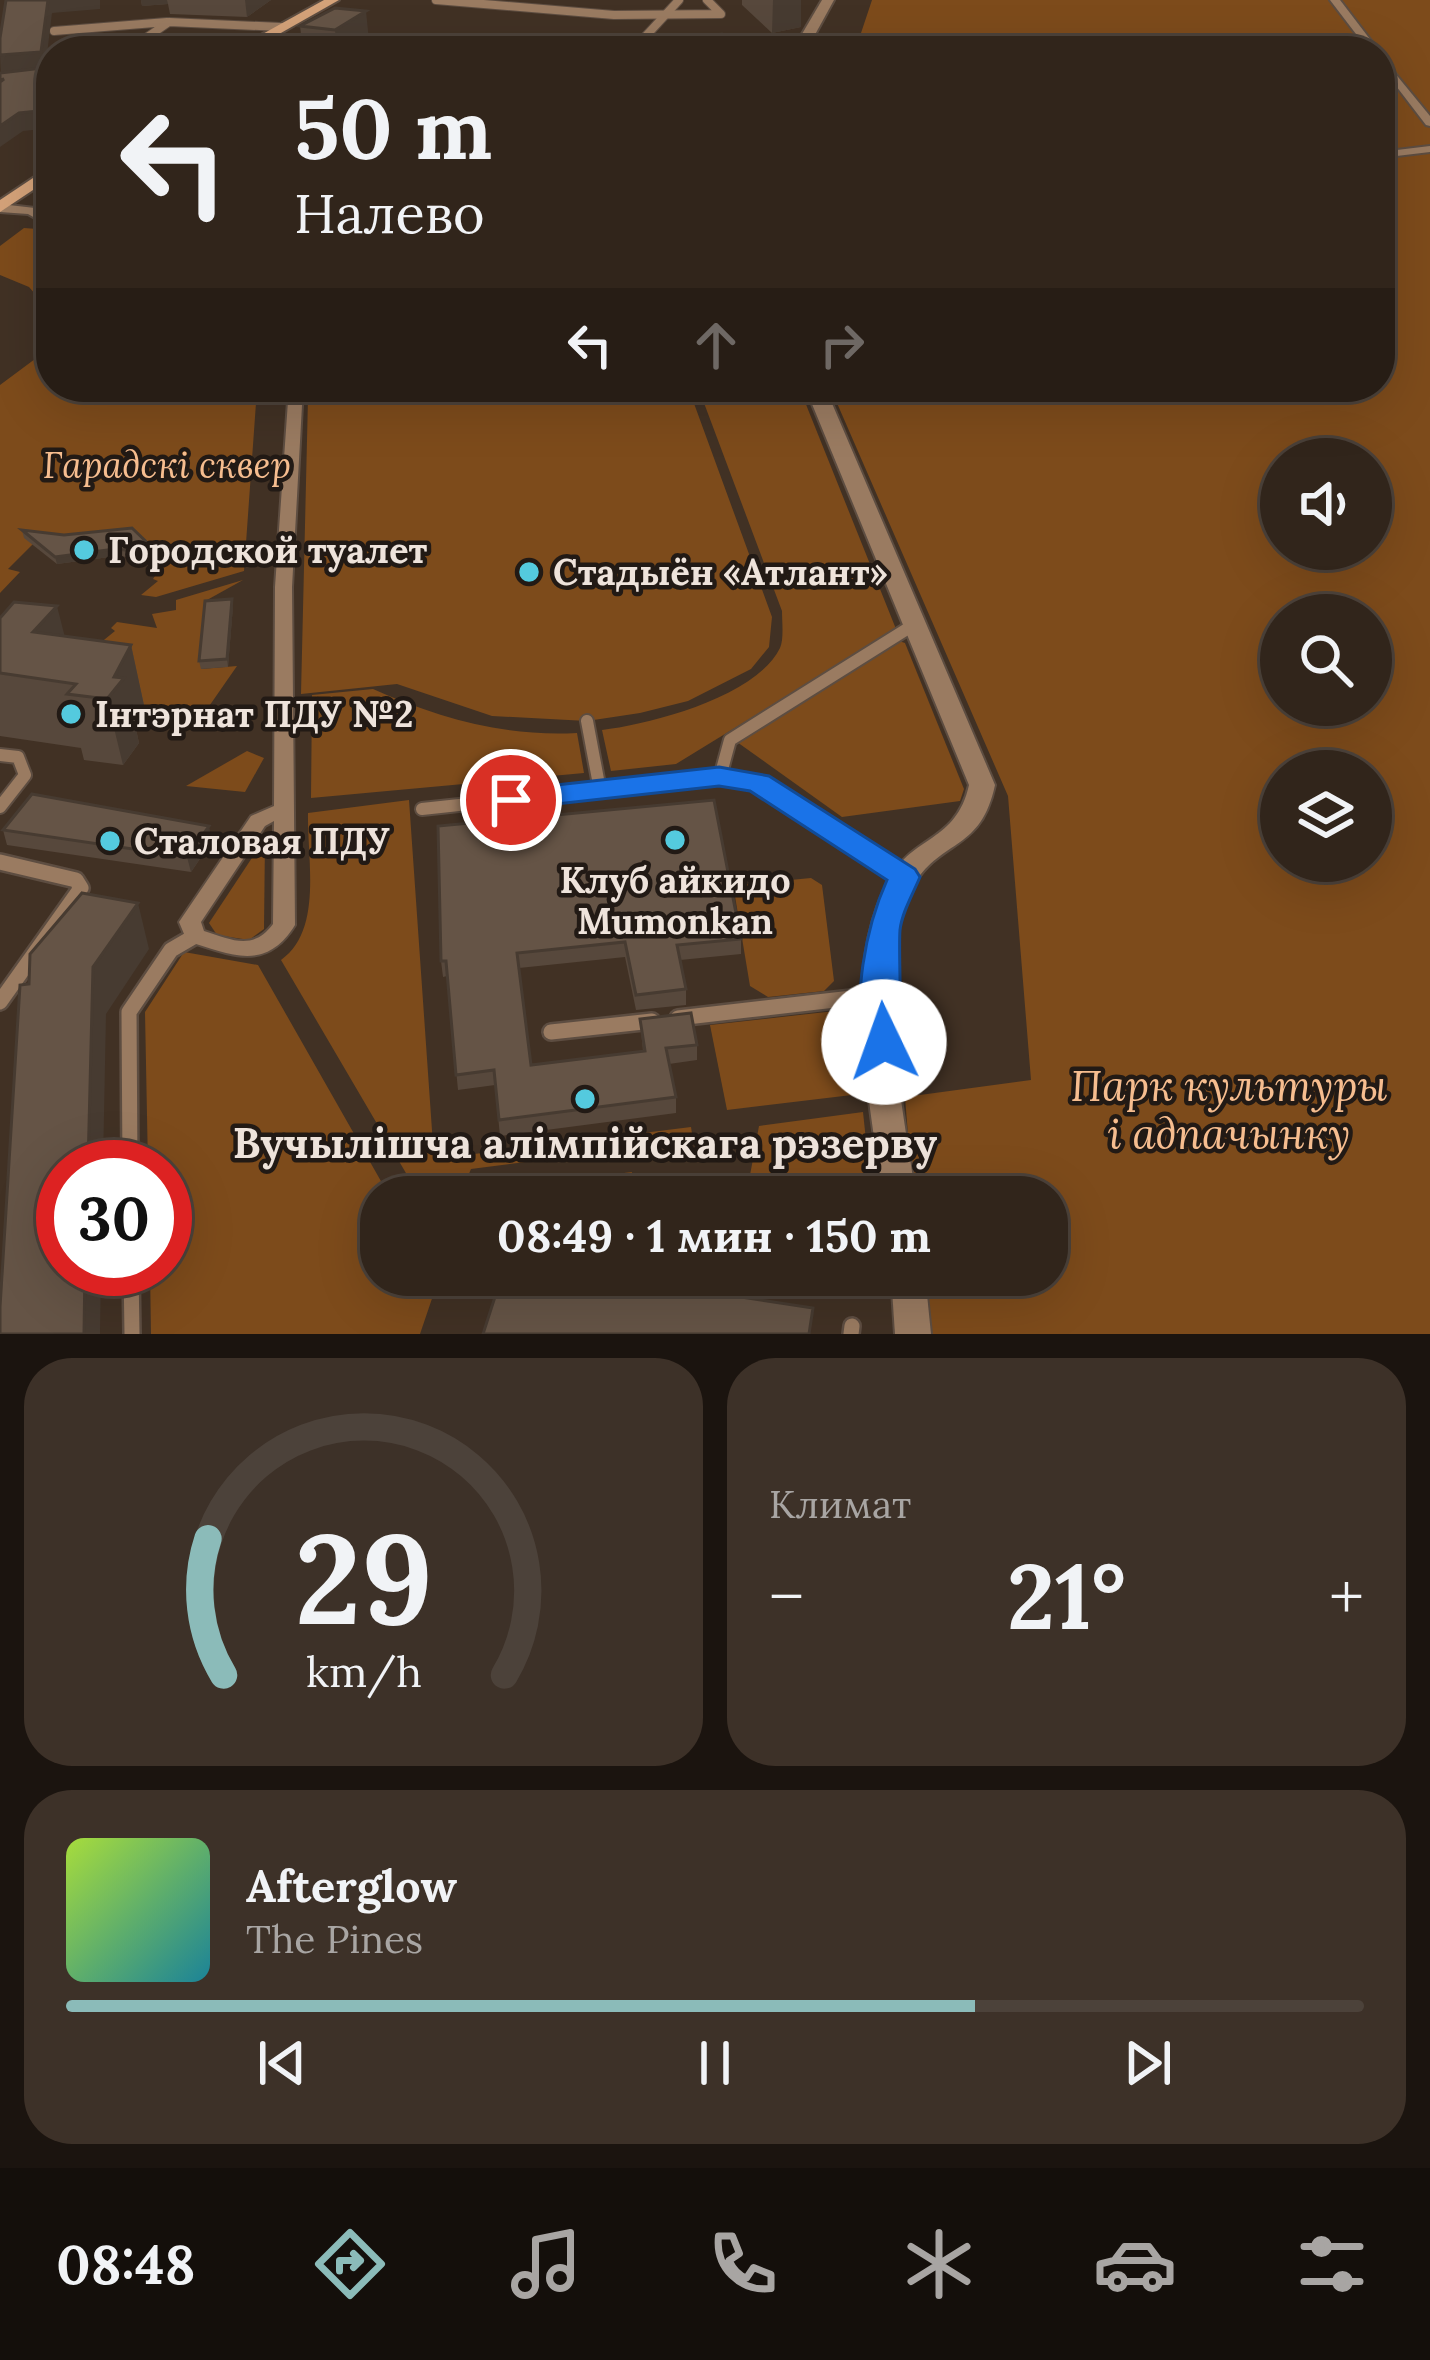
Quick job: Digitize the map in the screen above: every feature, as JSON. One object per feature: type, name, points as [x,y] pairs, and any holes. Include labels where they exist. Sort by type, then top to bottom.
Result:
[{"type":"main road","points":[[265,36],[333,0]]},
{"type":"main road","points":[[0,208],[36,182]]},
{"type":"street","points":[[808,36],[828,0]]},
{"type":"street","points":[[1335,0],[1363,36]]},
{"type":"street","points":[[1395,78],[1430,123]]},
{"type":"street","points":[[1395,153],[1430,149]]},
{"type":"street","points":[[0,208],[36,214]]},
{"type":"street","points":[[285,808],[258,821],[190,922],[195,936],[242,951],[276,941],[284,925],[285,808],[285,644],[295,402]]},
{"type":"street","points":[[821,402],[982,785],[979,808],[964,831],[904,877],[884,923],[879,994],[897,1176]]},
{"type":"street","points":[[910,1296],[913,1334]]},
{"type":"lane","points":[[436,0],[549,13],[721,14],[707,0]]},
{"type":"lane","points":[[644,36],[679,0]]},
{"type":"lane","points":[[55,31],[169,22],[281,27]]},
{"type":"lane","points":[[149,36],[169,22]]},
{"type":"lane","points":[[719,777],[730,740],[915,624]]},
{"type":"lane","points":[[587,721],[600,790]]},
{"type":"lane","points":[[0,754],[18,758],[25,775],[0,807]]},
{"type":"lane","points":[[422,809],[719,777],[758,783],[904,877]]},
{"type":"lane","points":[[0,862],[76,880],[81,888],[0,1002]]},
{"type":"lane","points":[[130,1140],[129,1012],[170,950],[195,936]]},
{"type":"lane","points":[[551,1033],[879,994]]},
{"type":"lane","points":[[131,1296],[132,1334]]},
{"type":"green space","name":"Парк культуры і адпачынку","points":[[872,0],[1430,0],[1430,1334],[925,1334],[922,1296],[1068,1296],[1068,1176],[911,1176],[905,1097],[1031,1080],[1008,796],[837,402],[1395,402],[1395,36],[860,36]]},
{"type":"green space","points":[[24,228],[36,229],[36,295],[0,275],[0,246]]},
{"type":"green space","name":"Гарадскі сквер","points":[[35,359],[36,402],[257,402],[244,571],[156,597],[141,595],[158,581],[153,579],[157,573],[149,572],[162,552],[38,539],[8,569],[20,572],[0,593],[0,385]]},
{"type":"green space","name":"Стадыён «Атлант»","points":[[308,402],[693,402],[772,617],[769,647],[751,669],[688,701],[587,721],[492,716],[397,684],[301,694]]},
{"type":"green space","points":[[704,402],[805,402],[896,629],[676,764],[611,771],[602,730],[674,714],[749,681],[780,648],[782,611]]},
{"type":"green space","points":[[243,580],[207,600],[201,669],[237,666],[196,725],[139,719],[94,648],[115,631],[111,628],[117,622],[157,628],[152,614],[176,610],[176,600]]},
{"type":"green space","points":[[899,641],[905,643],[964,789],[960,801],[842,817],[737,742]]},
{"type":"green space","points":[[373,689],[472,723],[524,732],[577,733],[584,773],[311,798],[312,695]]},
{"type":"green space","points":[[247,751],[264,758],[245,792],[186,786]]},
{"type":"green space","points":[[409,800],[434,1159],[691,1127],[693,1140],[471,1169],[468,1176],[408,1176],[281,960],[294,947],[308,913],[308,813]]},
{"type":"green space","points":[[265,838],[264,929],[249,940],[217,935],[209,923]]},
{"type":"green space","points":[[811,878],[822,885],[834,981],[824,991],[768,997],[750,986],[734,890],[739,885]]},
{"type":"green space","points":[[184,952],[258,965],[378,1176],[360,1176],[360,1296],[433,1296],[420,1334],[151,1334],[150,1296],[192,1296],[192,1140],[147,1140],[145,1012]]},
{"type":"green space","points":[[844,1010],[853,1014],[877,1092],[727,1110],[710,1025]]},
{"type":"green space","points":[[863,1112],[870,1176],[750,1176],[759,1126]]},
{"type":"building","points":[[6,0],[48,0],[43,36],[36,36],[36,52],[0,55]]},
{"type":"building","points":[[335,8],[366,11],[335,30],[300,26]]},
{"type":"building","points":[[36,69],[36,111],[19,113],[0,126],[0,82],[4,79],[0,80],[0,73]]},
{"type":"building","points":[[132,528],[158,553],[115,549],[55,557],[22,530],[64,535]]},
{"type":"building","points":[[232,599],[227,659],[199,661],[205,601]]},
{"type":"building","points":[[14,602],[57,606],[33,632],[131,645],[114,677],[124,678],[107,699],[67,694],[76,684],[0,673],[0,618]]},
{"type":"building","points":[[32,794],[209,826],[187,857],[3,830]]},
{"type":"building","points":[[714,800],[741,939],[677,945],[686,989],[636,995],[625,942],[517,953],[531,1065],[645,1051],[640,1019],[691,1013],[697,1045],[666,1048],[676,1097],[499,1120],[494,1070],[456,1075],[446,961],[441,961],[438,826]]},
{"type":"building","points":[[82,893],[138,903],[93,967],[89,1140],[36,1140],[36,1296],[85,1296],[84,1334],[0,1334],[20,985],[29,984],[30,954]]},
{"type":"building","points":[[495,1296],[734,1296],[813,1308],[809,1334],[483,1334]]},
{"type":"place","name":"Городской туалет","points":[[84,550]]},
{"type":"place","name":"Стадыён «Атлант»","points":[[529,572]]},
{"type":"place","name":"Інтэрнат ПДУ №2","points":[[71,714]]},
{"type":"place","name":"Клуб айкидо Mumonkan","points":[[675,840]]},
{"type":"place","name":"Сталовая ПДУ","points":[[110,841]]},
{"type":"place","name":"Вучылішча алімпійскага рэзерву","points":[[585,1099]]},
{"type":"route","points":[[511,800],[719,777],[758,783],[904,877],[884,923],[879,994],[884,1042]]}]
